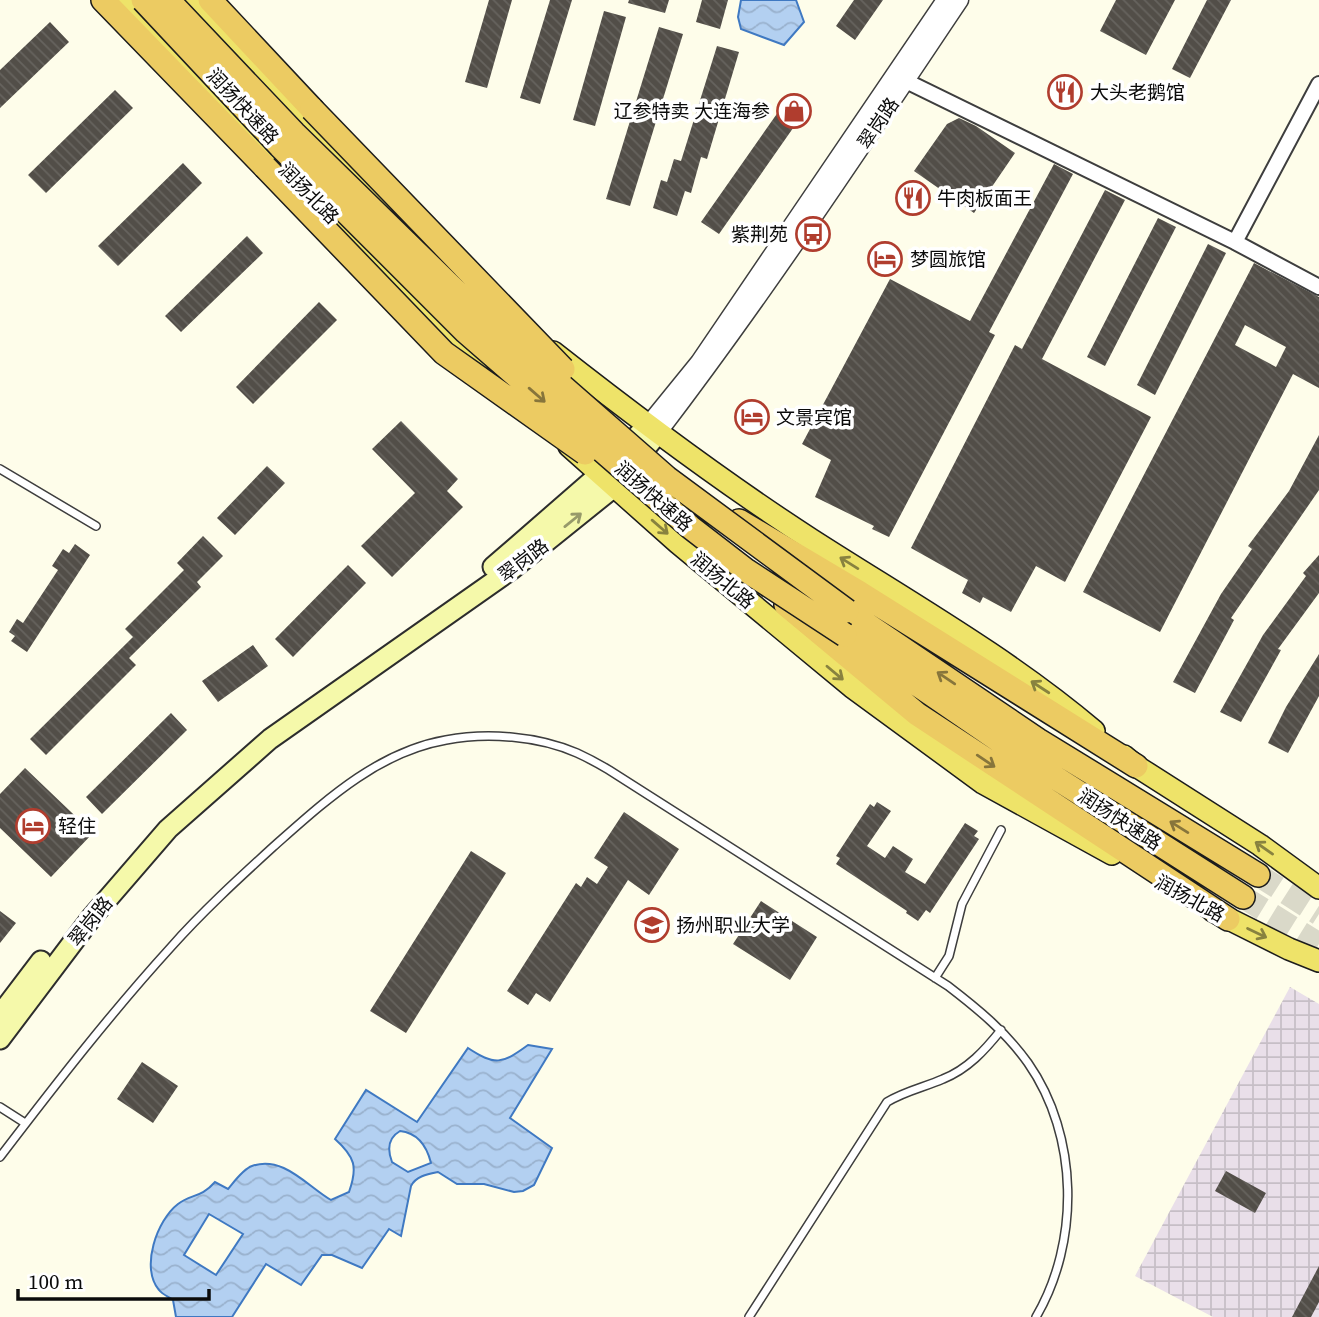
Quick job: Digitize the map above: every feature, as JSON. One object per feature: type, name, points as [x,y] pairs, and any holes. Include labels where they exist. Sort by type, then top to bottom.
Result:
[{"type":"highway","points":[[103,0],[444,353],[690,527]]},
{"type":"highway","name":"润扬快速路","points":[[143,0],[280,146],[466,332],[690,527],[839,641],[1242,897]]},
{"type":"highway","name":"润扬快速路","points":[[168,0],[294,133],[475,310],[667,478],[854,602],[1038,740],[1258,875]]},
{"type":"highway","points":[[210,0],[667,478]]},
{"type":"highway","points":[[854,602],[1136,766]]},
{"type":"highway","points":[[839,641],[917,714],[1228,919]]},
{"type":"main road","name":"润扬北路","points":[[121,0],[452,341],[607,481],[852,687],[983,783],[1228,919],[1319,961]]},
{"type":"main road","points":[[190,0],[308,128],[489,302],[653,429],[809,538],[1053,696],[1136,766],[1260,845],[1319,888]]},
{"type":"main road","name":"翠岗路","points":[[0,1039],[92,917],[168,829],[270,739],[512,569],[607,481],[653,429]]},
{"type":"main road","name":"翠岗路","points":[[0,1016],[82,909],[158,822],[263,728],[503,560],[607,481]]},
{"type":"street","name":"翠岗路","points":[[653,429],[945,0]]},
{"type":"street","name":"翠岗路","points":[[653,429],[708,369],[960,0]]},
{"type":"street","points":[[906,81],[1235,242],[1319,287]]},
{"type":"street","points":[[1235,242],[1319,84]]},
{"type":"lane","points":[[0,469],[96,526]]},
{"type":"lane","points":[[0,1157],[76,1059],[172,946],[238,879],[312,812],[366,771],[406,751],[445,740],[479,736],[510,737],[575,752],[610,770],[935,978],[978,1008],[1001,1030],[1029,1065],[1050,1103],[1067,1176],[1066,1227],[1059,1262],[1036,1317]]},
{"type":"lane","points":[[935,978],[949,956],[962,904],[1001,830]]},
{"type":"lane","points":[[749,1317],[887,1102],[964,1068],[986,1049],[1001,1030]]},
{"type":"lane","points":[[0,1107],[25,1124]]},
{"type":"shaded area","points":[[1290,987],[1319,1004],[1319,1317],[1213,1317],[1135,1276]]},
{"type":"water","points":[[741,0],[796,0],[804,22],[784,45],[741,29],[738,17]]},
{"type":"water","points":[[528,1045],[552,1049],[510,1118],[552,1148],[534,1185],[514,1192],[484,1184],[457,1184],[438,1172],[423,1176],[411,1186],[401,1236],[389,1229],[362,1268],[332,1255],[322,1255],[301,1285],[266,1264],[232,1317],[176,1317],[173,1300],[160,1291],[154,1281],[151,1257],[163,1221],[178,1204],[205,1191],[215,1182],[228,1189],[245,1170],[263,1164],[284,1168],[331,1200],[349,1192],[353,1163],[347,1151],[335,1139],[366,1090],[417,1122],[468,1048],[485,1058],[498,1060],[511,1056]],"holes":[[[400,1131],[421,1142],[431,1163],[408,1172],[392,1162],[390,1144]],[[209,1214],[243,1234],[216,1275],[184,1255]]]},
{"type":"building","points":[[489,0],[512,0],[487,88],[465,82]]},
{"type":"building","points":[[550,0],[572,0],[540,104],[520,98]]},
{"type":"building","points":[[629,0],[669,0],[665,13],[628,3]]},
{"type":"building","points":[[702,0],[728,0],[720,29],[696,22]]},
{"type":"building","points":[[854,0],[883,0],[855,40],[836,26]]},
{"type":"building","points":[[1116,0],[1175,0],[1146,55],[1100,31]]},
{"type":"building","points":[[1207,0],[1231,0],[1190,78],[1172,69]]},
{"type":"building","points":[[604,11],[626,17],[595,126],[573,120]]},
{"type":"building","points":[[50,22],[69,42],[0,108],[0,70]]},
{"type":"building","points":[[659,27],[683,34],[630,206],[606,199]]},
{"type":"building","points":[[717,46],[739,52],[707,159],[701,157],[691,193],[685,191],[677,216],[653,208],[661,180],[667,182],[674,159],[681,161]]},
{"type":"building","points":[[115,90],[133,108],[46,193],[28,175]]},
{"type":"building","points":[[788,98],[805,111],[719,234],[701,222]]},
{"type":"building","points":[[959,118],[976,126],[1015,153],[974,213],[914,171],[947,124]]},
{"type":"building","points":[[183,163],[202,183],[118,266],[98,246]]},
{"type":"building","points":[[1054,164],[1073,174],[989,332],[995,335],[889,537],[872,529],[874,526],[815,497],[831,460],[802,444],[890,279],[970,321]]},
{"type":"building","points":[[1105,190],[1125,200],[1042,359],[1151,417],[1065,582],[1036,566],[1011,612],[983,597],[980,603],[962,593],[968,580],[911,548],[1015,345],[1022,349]]},
{"type":"building","points":[[1158,218],[1176,227],[1105,366],[1087,357]]},
{"type":"building","points":[[247,236],[263,253],[181,332],[165,316]]},
{"type":"building","points":[[1208,244],[1226,253],[1155,395],[1137,385]]},
{"type":"building","points":[[1254,263],[1319,297],[1319,388],[1293,374],[1160,632],[1083,592]],"holes":[[[1245,325],[1286,347],[1276,367],[1235,345]]]},
{"type":"building","points":[[319,302],[337,320],[253,404],[236,387]]},
{"type":"building","points":[[401,421],[458,479],[447,491],[463,507],[392,577],[361,546],[415,493],[372,449]]},
{"type":"building","points":[[1319,435],[1319,490],[1231,618],[1234,620],[1195,693],[1173,682],[1221,594],[1252,549],[1248,546],[1289,491]]},
{"type":"building","points":[[267,466],[285,483],[235,535],[217,518]]},
{"type":"building","points":[[203,536],[223,556],[197,582],[201,587],[129,658],[136,665],[46,755],[30,739],[133,637],[125,629],[184,570],[177,563]]},
{"type":"building","points":[[75,544],[90,555],[27,652],[11,641],[15,636],[9,632],[17,619],[23,623],[58,570],[52,566],[63,549],[69,553]]},
{"type":"building","points":[[1319,555],[1319,593],[1278,649],[1281,650],[1241,722],[1220,712],[1263,635],[1306,576],[1303,573]]},
{"type":"building","points":[[348,565],[366,583],[293,657],[275,639]]},
{"type":"building","points":[[253,645],[268,666],[218,702],[202,681]]},
{"type":"building","points":[[1319,654],[1319,696],[1288,753],[1268,743],[1286,707]]},
{"type":"building","points":[[171,713],[187,730],[102,814],[86,797]]},
{"type":"building","points":[[25,768],[93,833],[51,877],[0,828],[0,794]]},
{"type":"building","points":[[877,802],[891,811],[867,846],[885,858],[893,846],[913,859],[905,872],[925,884],[965,823],[978,831],[974,836],[979,839],[930,913],[926,910],[918,921],[836,864],[840,858],[836,856],[870,804],[874,807]]},
{"type":"building","points":[[624,812],[679,849],[649,895],[628,880],[550,1002],[536,993],[528,1005],[507,991],[576,883],[581,887],[587,877],[597,884],[608,867],[594,858]]},
{"type":"building","points":[[471,851],[506,873],[406,1033],[370,1011]]},
{"type":"building","points":[[761,901],[817,937],[790,980],[733,944]]},
{"type":"building","points":[[0,911],[16,923],[0,943]]},
{"type":"building","points":[[142,1062],[178,1086],[153,1123],[117,1099]]},
{"type":"building","points":[[1226,1171],[1266,1193],[1255,1213],[1215,1191]]},
{"type":"building","points":[[1319,1266],[1319,1302],[1311,1317],[1292,1317]]},
{"type":"tunnel","points":[[1258,875],[1319,914]]},
{"type":"tunnel","points":[[1243,897],[1319,944]]},
{"type":"place","name":"大头老鹅馆","points":[[1065,92]]},
{"type":"place","name":"辽参特卖 大连海参","points":[[794,111]]},
{"type":"place","name":"牛肉板面王","points":[[913,198]]},
{"type":"place","name":"紫荆苑","points":[[813,234]]},
{"type":"place","name":"梦圆旅馆","points":[[885,259]]},
{"type":"place","name":"文景宾馆","points":[[752,417]]},
{"type":"place","name":"轻住","points":[[33,826]]},
{"type":"place","name":"扬州职业大学","points":[[652,925]]}]
